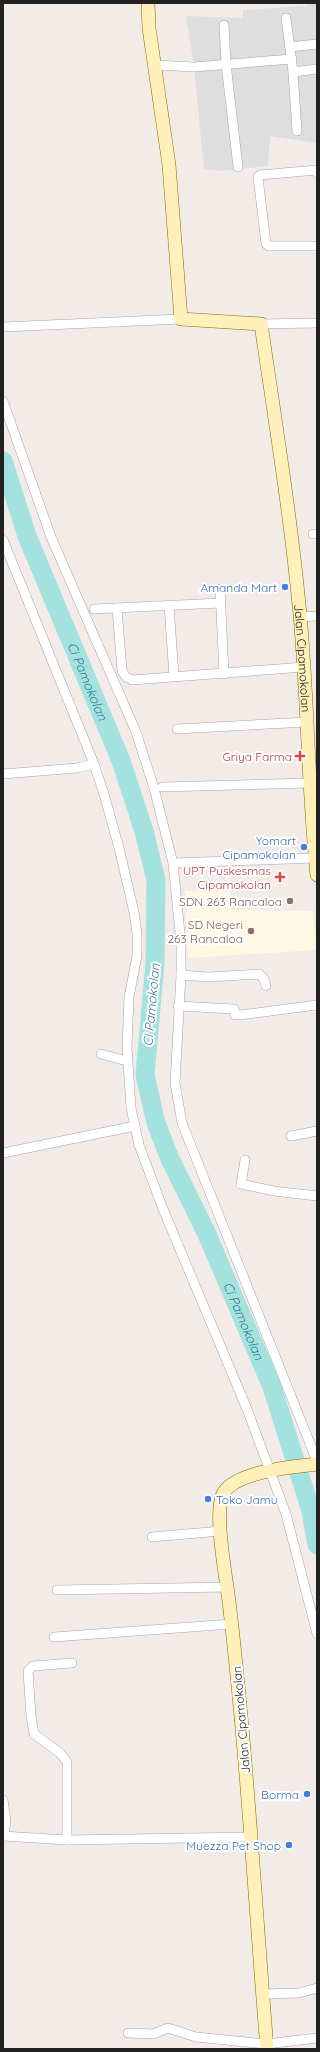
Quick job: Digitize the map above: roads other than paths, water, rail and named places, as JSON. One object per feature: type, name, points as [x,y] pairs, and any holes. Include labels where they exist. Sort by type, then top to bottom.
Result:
[{"type":"street","points":[[148,3],[149,28],[169,165],[181,319]]},
{"type":"street","points":[[286,18],[294,72],[297,131]]},
{"type":"street","points":[[224,25],[226,64],[238,167]]},
{"type":"street","points":[[290,48],[317,44]]},
{"type":"street","points":[[155,65],[194,67],[292,59]]},
{"type":"street","points":[[294,72],[317,69]]},
{"type":"street","points":[[317,173],[317,170],[260,175],[258,177],[266,244],[269,246],[317,246]]},
{"type":"street","points":[[3,327],[181,319],[260,324],[317,323]]},
{"type":"street","name":"Jalan Cipamokolan","points":[[260,324],[292,538],[300,617],[307,722],[313,756],[310,783],[317,875]]},
{"type":"street","points":[[3,402],[51,537],[136,732],[154,788],[174,863],[181,943],[181,975],[178,1006],[175,1083],[182,1123],[314,1464]]},
{"type":"street","points":[[3,540],[94,764],[121,856],[134,912],[137,934],[137,956],[129,997],[127,1061],[135,1126],[139,1145],[163,1209],[275,1471],[317,1634]]},
{"type":"street","points":[[220,589],[224,674]]},
{"type":"street","points":[[94,609],[221,603]]},
{"type":"street","points":[[170,606],[174,676]]},
{"type":"street","points":[[117,608],[122,671],[124,675],[132,680],[304,667]]},
{"type":"street","points":[[300,617],[317,616]]},
{"type":"street","points":[[177,729],[307,722]]},
{"type":"street","points":[[3,774],[77,768],[94,764]]},
{"type":"street","points":[[162,787],[310,783]]},
{"type":"street","points":[[174,863],[315,858]]},
{"type":"street","points":[[181,975],[208,977],[259,974],[264,979],[266,986]]},
{"type":"street","points":[[178,1006],[234,1009],[235,1015],[240,1015],[317,1005]]},
{"type":"street","points":[[101,1054],[127,1061]]},
{"type":"street","points":[[3,1153],[135,1126]]},
{"type":"street","points":[[291,1136],[317,1131]]},
{"type":"street","points":[[245,1160],[241,1184],[274,1191],[317,1196]]},
{"type":"street","name":"Jalan Cipamokolan","points":[[266,2046],[239,1693],[221,1531],[220,1507],[221,1498],[225,1491],[232,1483],[238,1480],[314,1464]]},
{"type":"street","points":[[152,1537],[221,1531]]},
{"type":"street","points":[[57,1590],[228,1587]]},
{"type":"street","points":[[54,1637],[232,1624]]},
{"type":"street","points":[[67,1840],[68,1766],[60,1753],[34,1734],[31,1716],[28,1671],[33,1666],[72,1663]]},
{"type":"street","points":[[3,1800],[6,1820],[3,1836],[67,1840],[250,1837]]},
{"type":"street","points":[[263,1994],[299,1993],[317,1988]]},
{"type":"street","points":[[128,2034],[153,2034],[168,2028],[196,2037],[266,2046],[317,2038]]},
{"type":"waterway","name":"Ci Pamokolan","points":[[3,461],[27,536],[121,761],[144,831],[156,880],[155,963],[145,1075],[156,1123],[170,1159],[206,1232],[272,1387],[311,1511],[317,1545]]},
{"type":"place","name":"Amanda Mart","points":[[285,587]]},
{"type":"place","name":"Griya Farma","points":[[300,756]]},
{"type":"place","name":"Yomart Cipamokolan","points":[[304,847]]},
{"type":"place","name":"UPT Puskesmas Cipamokolan","points":[[280,877]]},
{"type":"place","name":"SDN 263 Rancaloa","points":[[290,901]]},
{"type":"place","name":"SD Negeri 263 Rancaloa","points":[[251,931]]},
{"type":"place","name":"Toko Jamu","points":[[208,1499]]},
{"type":"place","name":"Borma","points":[[307,1794]]},
{"type":"place","name":"Muezza Pet Shop","points":[[289,1845]]}]
